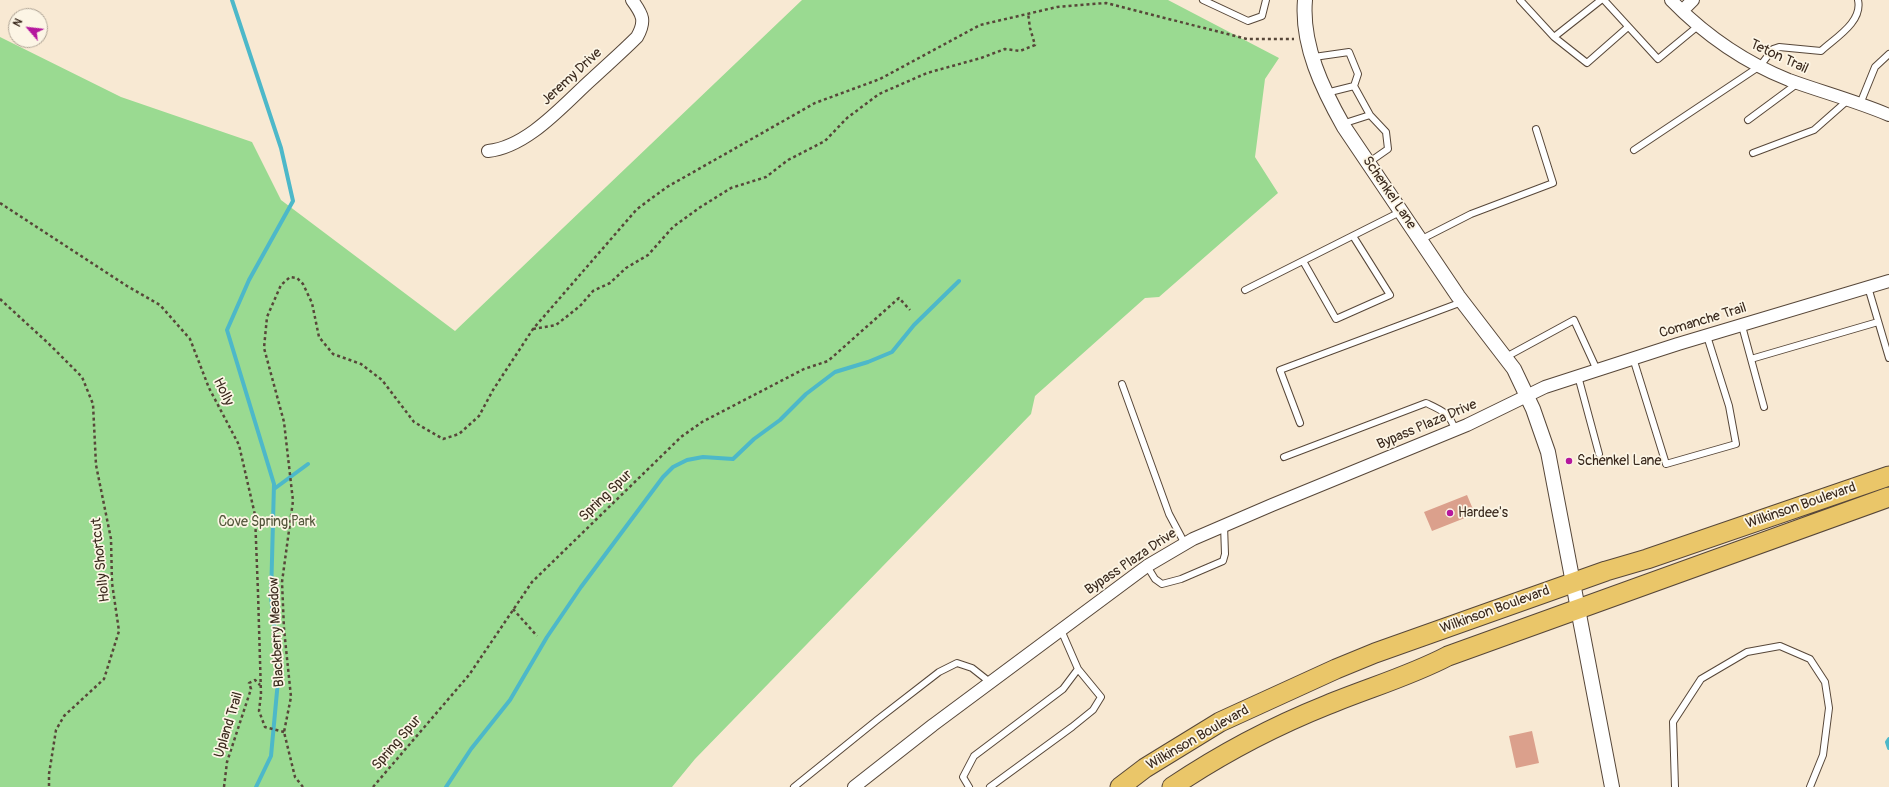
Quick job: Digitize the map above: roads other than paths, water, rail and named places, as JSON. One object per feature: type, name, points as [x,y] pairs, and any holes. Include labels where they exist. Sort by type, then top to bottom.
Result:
[{"type":"highway","name":"Wilkinson Boulevard","points":[[1120,787],[1145,768],[1220,722],[1297,685],[1375,653],[1573,583],[1889,476]]},
{"type":"highway","name":"Wilkinson Boulevard","points":[[1172,787],[1222,755],[1292,720],[1422,670],[1448,656],[1889,497]]},
{"type":"street","name":"Jeremy Drive","points":[[488,152],[495,151],[514,143],[537,128],[637,37],[642,26],[642,16],[632,0]]},
{"type":"street","name":"Schenkel Lane","points":[[1305,0],[1307,39],[1326,93],[1342,124],[1462,302],[1506,357],[1528,396],[1548,452],[1612,787]]},
{"type":"street","name":"Teton Trail","points":[[1671,0],[1698,26],[1723,45],[1760,66],[1798,83],[1889,115]]},
{"type":"street","points":[[1682,11],[1693,0]]},
{"type":"street","name":"Comanche Trail","points":[[1528,396],[1545,387],[1633,358],[1889,281]]},
{"type":"street","name":"Bypass Plaza Drive","points":[[854,787],[1147,566],[1185,544],[1224,525],[1455,430],[1528,396]]},
{"type":"lane","points":[[1204,0],[1248,21],[1262,16],[1266,0]]},
{"type":"lane","points":[[1520,0],[1554,37],[1587,63],[1628,28]]},
{"type":"lane","points":[[1554,37],[1602,0],[1658,59],[1698,26]]},
{"type":"lane","points":[[1634,150],[1760,66],[1773,48],[1779,47],[1821,51],[1855,20],[1858,13],[1858,0]]},
{"type":"lane","points":[[1314,57],[1349,52],[1358,74],[1354,86],[1370,115],[1386,132],[1388,149],[1368,163]]},
{"type":"lane","points":[[1753,153],[1814,130],[1854,102],[1875,67],[1889,54]]},
{"type":"lane","points":[[1748,120],[1798,83]]},
{"type":"lane","points":[[1326,93],[1354,86]]},
{"type":"lane","points":[[1342,124],[1370,115]]},
{"type":"lane","points":[[1420,240],[1471,214],[1553,184],[1536,128]]},
{"type":"lane","points":[[1245,290],[1402,211]]},
{"type":"lane","points":[[1303,261],[1336,319],[1390,295],[1353,236]]},
{"type":"lane","points":[[1868,287],[1889,358]]},
{"type":"lane","points":[[1300,423],[1280,370],[1462,302]]},
{"type":"lane","points":[[1506,357],[1574,320],[1597,370]]},
{"type":"lane","points":[[1751,359],[1878,322]]},
{"type":"lane","points":[[1742,326],[1764,407]]},
{"type":"lane","points":[[1633,358],[1666,464],[1736,444],[1729,406],[1707,336]]},
{"type":"lane","points":[[1578,376],[1599,454]]},
{"type":"lane","points":[[1122,384],[1170,514],[1185,544]]},
{"type":"lane","points":[[1284,457],[1426,404],[1443,411],[1452,420],[1455,430]]},
{"type":"lane","points":[[1147,566],[1155,579],[1162,584],[1181,579],[1223,561],[1225,554],[1224,525]]},
{"type":"lane","points":[[990,787],[1072,727],[1093,710],[1102,697],[1078,669],[1061,630]]},
{"type":"lane","points":[[1675,787],[1673,722],[1701,679],[1747,652],[1780,646],[1810,659],[1825,682],[1830,708],[1823,755],[1810,787]]},
{"type":"lane","points":[[794,787],[870,725],[939,672],[957,664],[972,668],[991,683]]},
{"type":"lane","points":[[968,787],[963,777],[974,756],[1063,688],[1078,669]]},
{"type":"waterway","points":[[232,0],[281,148],[293,201],[249,280],[227,330],[274,484],[271,597],[279,670],[271,756],[256,787]]},
{"type":"waterway","points":[[446,787],[471,749],[510,700],[547,637],[581,587],[663,477],[673,467],[687,460],[703,457],[733,459],[754,439],[780,420],[806,394],[835,372],[868,362],[892,352],[914,325],[959,281]]},
{"type":"waterway","points":[[274,489],[308,464]]},
{"type":"waterway","points":[[1889,739],[1887,742],[1889,748]]},
{"type":"place","name":"Schenkel Lane","points":[[1569,461]]},
{"type":"place","name":"Hardee's","points":[[1450,513]]},
{"type":"park label","name":"Cove Spring Park","points":[[267,522]]}]
